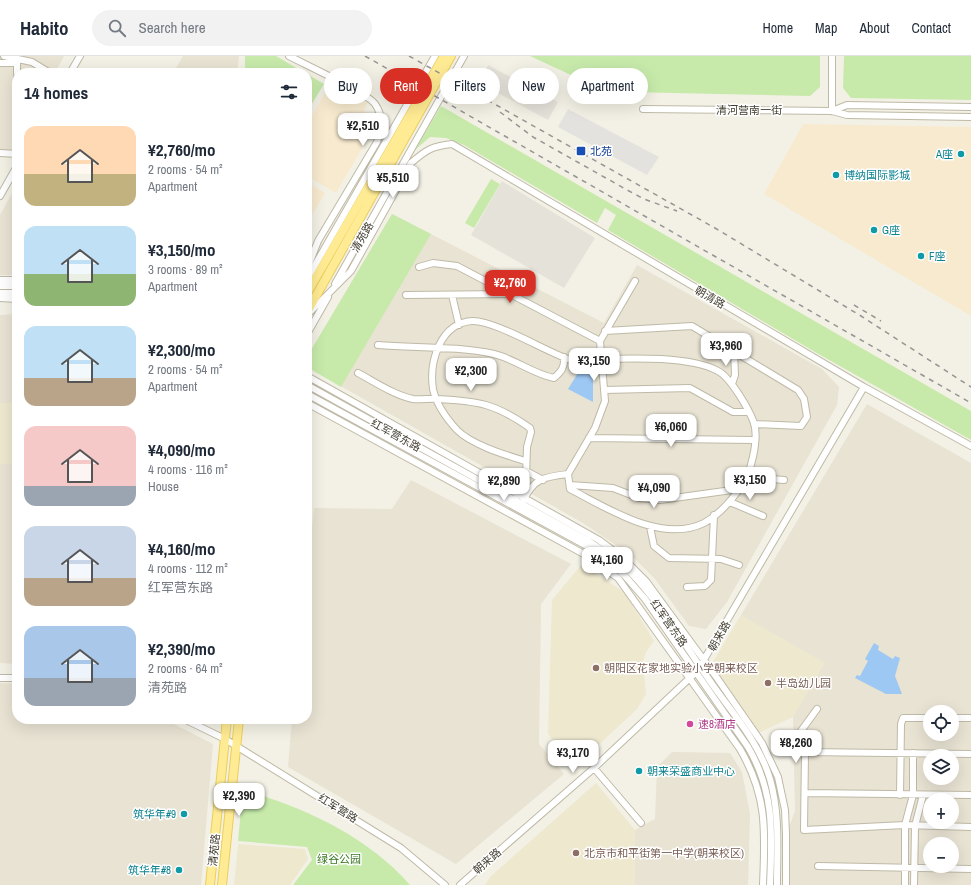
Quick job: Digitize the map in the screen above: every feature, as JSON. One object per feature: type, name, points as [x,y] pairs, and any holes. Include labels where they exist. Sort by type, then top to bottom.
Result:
[{"type":"main road","name":"清苑路","points":[[312,284],[444,56]]},
{"type":"main road","name":"清苑路","points":[[312,304],[451,56]]},
{"type":"main road","name":"清苑路","points":[[210,885],[226,724]]},
{"type":"main road","name":"清苑路","points":[[222,885],[239,724]]},
{"type":"street","points":[[4,56],[17,61]]},
{"type":"street","points":[[73,68],[80,56]]},
{"type":"street","points":[[289,56],[359,92],[375,103],[380,115],[381,131],[376,142],[318,240],[312,256]]},
{"type":"street","points":[[312,270],[435,56]]},
{"type":"street","name":"清苑路","points":[[312,325],[464,56]]},
{"type":"street","points":[[832,56],[832,111]]},
{"type":"street","points":[[17,61],[17,68]]},
{"type":"street","points":[[0,63],[17,61],[32,62],[42,68]]},
{"type":"street","name":"清河营南一街","points":[[832,111],[847,105],[971,107]]},
{"type":"street","name":"清河营南一街","points":[[643,109],[832,111],[847,115],[971,117]]},
{"type":"street","name":"朝清路","points":[[331,291],[351,271],[411,163],[425,151],[436,146],[452,144],[864,387],[971,446]]},
{"type":"street","points":[[0,153],[12,154]]},
{"type":"street","points":[[0,196],[12,175]]},
{"type":"street","points":[[419,266],[433,263],[457,266],[600,341]]},
{"type":"street","points":[[0,280],[12,280]]},
{"type":"street","points":[[526,461],[495,452],[459,431],[440,407],[433,390],[433,366],[439,344],[454,327],[472,321],[493,326],[571,360],[600,359],[670,360],[700,364],[719,371],[732,384],[754,424],[753,459],[747,477],[740,489],[730,502],[704,523],[681,530],[650,527],[623,516],[570,489],[568,474],[595,428],[605,401],[600,359],[600,341],[635,281]]},
{"type":"street","points":[[0,286],[12,286]]},
{"type":"street","points":[[312,308],[331,291]]},
{"type":"street","points":[[0,293],[12,293]]},
{"type":"street","points":[[406,295],[511,294]]},
{"type":"street","points":[[452,295],[459,325]]},
{"type":"street","points":[[0,298],[12,299]]},
{"type":"street","points":[[605,331],[692,326],[798,390],[804,399],[807,417],[802,426],[754,424]]},
{"type":"street","points":[[378,346],[471,350],[496,355],[544,377],[554,378],[561,372],[564,357]]},
{"type":"street","points":[[732,384],[735,375],[734,352]]},
{"type":"street","points":[[358,373],[396,393],[414,399],[437,399],[484,403],[509,413],[530,428],[531,432],[526,447],[526,478],[514,503],[512,516]]},
{"type":"street","points":[[312,379],[599,540],[623,558],[646,581],[762,743],[778,777],[785,810],[786,885]]},
{"type":"street","name":"朝来路","points":[[460,885],[594,768],[691,678],[704,660],[864,387]]},
{"type":"street","name":"红军营东路","points":[[312,388],[520,507],[587,540],[631,572],[649,595],[748,747],[763,778],[769,800],[772,820],[770,885]]},
{"type":"street","points":[[604,390],[690,388],[733,412],[748,412]]},
{"type":"street","name":"红军营东路","points":[[312,397],[514,503]]},
{"type":"street","points":[[312,406],[582,554],[618,578],[691,678],[740,749],[751,769],[764,815],[765,835],[763,885]]},
{"type":"street","points":[[589,438],[754,440]]},
{"type":"street","points":[[526,471],[542,480]]},
{"type":"street","points":[[512,516],[520,507],[534,483],[568,474]]},
{"type":"street","points":[[747,477],[784,480]]},
{"type":"street","points":[[570,485],[613,488],[639,498],[660,500],[740,489]]},
{"type":"street","points":[[730,502],[763,516]]},
{"type":"street","points":[[687,587],[705,586],[711,580],[714,516]]},
{"type":"street","points":[[650,527],[654,546],[669,558],[711,558],[721,559],[739,565]]},
{"type":"street","name":"红军营东路","points":[[698,669],[754,743],[765,765],[776,800],[778,839],[777,885]]},
{"type":"street","points":[[0,678],[12,678]]},
{"type":"street","points":[[817,709],[801,730],[805,752],[804,830],[905,825],[971,827]]},
{"type":"street","points":[[900,794],[900,753],[903,718],[923,718]]},
{"type":"street","points":[[959,718],[971,718]]},
{"type":"street","name":"红军营路","points":[[194,724],[237,746],[401,848],[445,885]]},
{"type":"street","points":[[805,752],[971,754]]},
{"type":"street","points":[[905,885],[905,825],[913,795],[913,753]]},
{"type":"street","points":[[594,768],[641,823]]},
{"type":"street","points":[[805,793],[923,795],[915,826],[914,885]]},
{"type":"street","points":[[959,795],[971,795]]},
{"type":"street","points":[[818,866],[971,869]]},
{"type":"shaded area","points":[[0,56],[64,56],[58,68],[12,68],[12,153],[10,157],[0,157]]},
{"type":"shaded area","points":[[183,56],[239,56],[238,68],[176,68]]},
{"type":"shaded area","points":[[488,65],[494,68],[486,68]]},
{"type":"shaded area","points":[[500,71],[508,76],[508,99],[500,94]]},
{"type":"shaded area","points":[[324,95],[324,104],[367,104],[364,110],[371,133],[336,193],[312,179],[312,116]]},
{"type":"shaded area","points":[[518,104],[557,104],[548,120]]},
{"type":"shaded area","points":[[568,109],[659,157],[647,175],[558,127]]},
{"type":"shaded area","points":[[803,124],[971,127],[971,316],[764,194]]},
{"type":"shaded area","points":[[502,181],[595,238],[564,288],[471,235]]},
{"type":"shaded area","points":[[312,185],[325,193],[312,215]]},
{"type":"shaded area","points":[[12,193],[12,275],[0,275],[0,215]]},
{"type":"shaded area","points":[[392,214],[604,323],[637,265],[822,369],[839,387],[837,405],[727,602],[706,629],[689,626],[655,579],[632,556],[583,523],[312,370],[312,349]]},
{"type":"shaded area","points":[[12,314],[12,403],[0,403],[0,315]]},
{"type":"shaded area","points":[[0,403],[12,403],[12,464],[0,464]]},
{"type":"shaded area","points":[[867,404],[971,463],[971,885],[790,885],[789,827],[795,811],[793,717],[802,701],[741,615]]},
{"type":"shaded area","points":[[0,464],[12,464],[12,664],[0,663]]},
{"type":"shaded area","points":[[411,480],[571,564],[541,604],[539,744],[564,774],[456,864],[288,767],[292,724],[312,724],[312,528],[314,508],[392,509]]},
{"type":"shaded area","name":"朝阳区花家地实验小学朝来校区","points":[[582,564],[625,593],[654,641],[646,652],[643,662],[646,694],[637,709],[574,768],[548,734],[552,600]]},
{"type":"shaded area","name":"半岛幼儿园","points":[[741,615],[825,663],[793,717],[758,733],[711,665]]},
{"type":"shaded area","points":[[0,683],[12,684],[12,724],[174,724],[213,744],[201,885],[0,885]]},
{"type":"shaded area","points":[[672,752],[730,753],[742,772],[750,814],[748,885],[635,885],[635,830],[655,819],[657,767]]},
{"type":"shaded area","name":"北京市和平街第一中学(朝来校区)","points":[[596,783],[635,830],[635,885],[485,885],[490,877]]},
{"type":"shaded area","points":[[238,844],[305,849],[308,859],[290,885],[234,885]]},
{"type":"green space","points":[[245,56],[276,56],[296,68],[245,68]]},
{"type":"green space","points":[[530,56],[820,56],[820,87],[810,96],[648,92],[648,68],[567,68],[567,73],[559,69],[559,68],[556,68]]},
{"type":"green space","points":[[844,56],[971,56],[971,100],[851,98],[843,88]]},
{"type":"green space","points":[[312,77],[324,84],[312,104]]},
{"type":"green space","points":[[441,106],[971,411],[971,440],[815,352],[608,230],[616,215],[605,208],[597,223],[464,145],[446,138],[430,137],[415,150]]},
{"type":"green space","points":[[491,179],[500,184],[474,228],[465,223]]},
{"type":"green space","points":[[392,214],[431,234],[341,387],[312,370],[312,349]]},
{"type":"green space","name":"绿谷公园","points":[[254,793],[297,808],[339,828],[377,854],[410,885],[293,885],[312,860],[307,847],[238,841],[242,799]]},
{"type":"water","points":[[586,371],[593,373],[593,402],[568,389],[578,373]]},
{"type":"water","points":[[874,643],[879,646],[878,650],[893,659],[895,656],[900,658],[895,676],[902,694],[886,694],[855,678],[857,675],[860,676],[868,661],[865,659]]},
{"type":"railway","points":[[365,56],[971,403]]},
{"type":"railway","points":[[409,56],[715,228],[861,316],[971,387]]},
{"type":"railway","points":[[500,112],[533,137],[629,191],[644,199],[677,211]]},
{"type":"railway","points":[[854,305],[881,321]]},
{"type":"place","name":"北苑","points":[[581,151]]},
{"type":"place","name":"A座","points":[[961,154]]},
{"type":"place","name":"博纳国际影城","points":[[836,175]]},
{"type":"place","name":"G座","points":[[874,230]]},
{"type":"place","name":"F座","points":[[921,256]]},
{"type":"place","name":"朝阳区花家地实验小学朝来校区","points":[[596,668]]},
{"type":"place","name":"半岛幼儿园","points":[[768,683]]},
{"type":"place","name":"速8酒店","points":[[690,724]]},
{"type":"place","name":"朝来荣盛商业中心","points":[[639,771]]},
{"type":"place","name":"筑华年#9","points":[[184,814]]},
{"type":"place","name":"北京市和平街第一中学(朝来校区)","points":[[576,853]]},
{"type":"place","name":"筑华年#8","points":[[179,870]]}]
